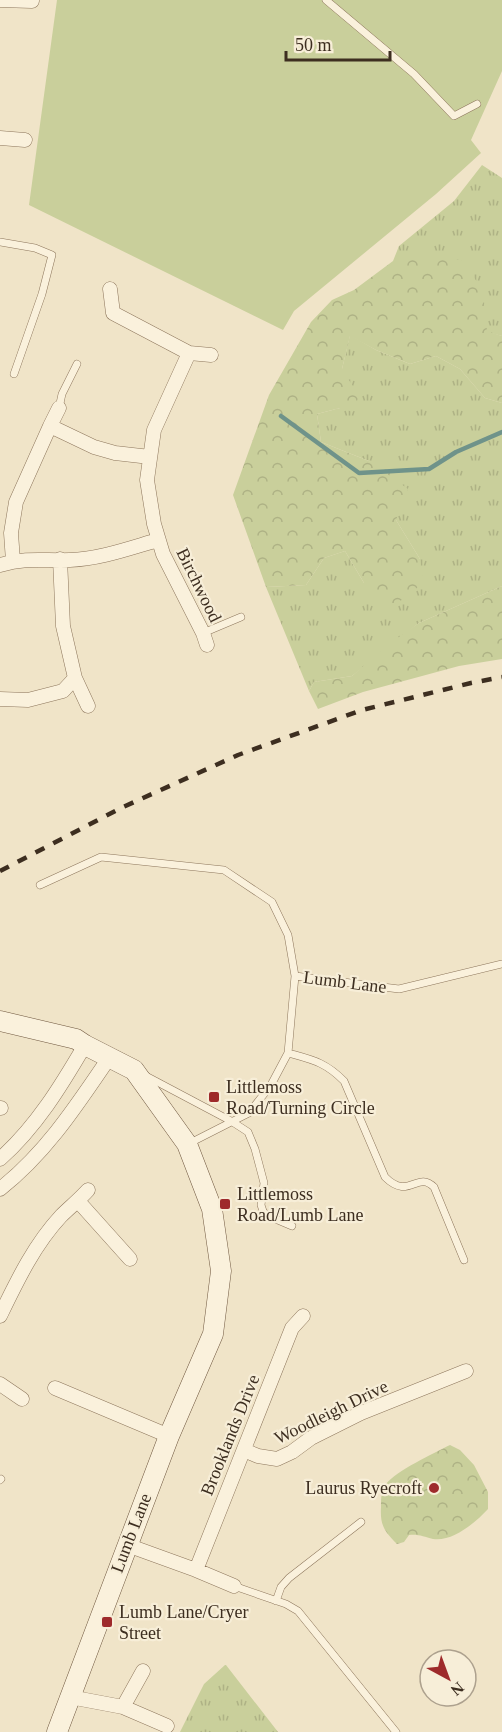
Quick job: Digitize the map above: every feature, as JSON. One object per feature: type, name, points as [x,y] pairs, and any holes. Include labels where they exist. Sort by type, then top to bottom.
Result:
[{"type":"street","points":[[0,0],[32,1]]},
{"type":"street","points":[[0,138],[25,140]]},
{"type":"street","points":[[110,289],[113,313],[189,352],[211,356]]},
{"type":"street","name":"Birchwood","points":[[189,352],[154,430],[147,480],[153,524],[163,554],[205,639]]},
{"type":"street","points":[[59,408],[16,502],[7,563],[32,559],[70,560],[111,553],[158,540]]},
{"type":"street","points":[[50,426],[94,447],[115,453],[150,458]]},
{"type":"street","points":[[60,559],[63,626],[75,678],[88,706]]},
{"type":"street","points":[[0,699],[28,700],[63,691],[75,678]]},
{"type":"street","points":[[0,1020],[76,1039],[134,1070]]},
{"type":"street","points":[[0,1159],[15,1146],[38,1119],[61,1087],[85,1045]]},
{"type":"street","points":[[0,1189],[20,1173],[48,1142],[73,1112],[110,1058]]},
{"type":"street","name":"Lumb Lane","points":[[57,1732],[169,1436],[213,1334],[221,1271],[212,1209],[187,1144],[134,1070]]},
{"type":"street","points":[[0,1315],[17,1281],[40,1244],[61,1217],[83,1196],[130,1259]]},
{"type":"street","name":"Brooklands Drive","points":[[196,1570],[292,1328],[303,1316]]},
{"type":"street","name":"Woodleigh Drive","points":[[244,1450],[277,1460],[311,1438],[361,1413],[466,1371]]},
{"type":"street","points":[[0,1383],[22,1400]]},
{"type":"street","points":[[55,1388],[169,1436]]},
{"type":"street","points":[[127,1545],[234,1586]]},
{"type":"street","points":[[123,1707],[142,1671]]},
{"type":"street","points":[[70,1697],[123,1707],[167,1726]]},
{"type":"lane","points":[[326,0],[414,75],[454,116],[477,104]]},
{"type":"lane","points":[[0,242],[35,248],[52,255],[42,294],[14,374]]},
{"type":"lane","points":[[59,408],[62,394],[77,364]]},
{"type":"lane","points":[[205,639],[241,617]]},
{"type":"lane","points":[[40,885],[101,857],[224,870],[272,902],[288,935],[295,976]]},
{"type":"lane","name":"Lumb Lane","points":[[187,1144],[249,1113],[262,1098],[288,1053],[295,976],[399,989],[502,964]]},
{"type":"lane","points":[[288,1053],[321,1062],[344,1082],[385,1177],[402,1188],[423,1181],[429,1182],[434,1187],[464,1260]]},
{"type":"lane","points":[[134,1070],[248,1132],[264,1183],[261,1205],[263,1211],[266,1215],[292,1226]]},
{"type":"lane","points":[[276,1600],[281,1587],[289,1578],[361,1522]]},
{"type":"lane","points":[[234,1586],[286,1604],[303,1617],[396,1732]]},
{"type":"green space","points":[[57,0],[502,0],[502,71],[471,140],[481,153],[436,194],[294,311],[283,330],[29,205]]},
{"type":"green space","points":[[482,165],[502,178],[502,336],[487,332],[393,261],[399,246],[454,201]]},
{"type":"green space","points":[[434,254],[464,261],[483,292],[487,331],[502,336],[502,403],[485,398],[460,369],[436,356],[410,364],[350,336],[342,369],[359,396],[353,412],[340,408],[317,414],[321,442],[369,461],[408,489],[396,520],[420,559],[423,583],[394,606],[364,583],[345,551],[324,558],[306,585],[266,587],[233,495],[269,395],[311,322],[332,300],[354,290],[393,261]]},
{"type":"green space","points":[[350,335],[376,350],[410,364],[436,356],[460,369],[485,398],[502,403],[502,586],[419,623],[352,676],[314,682],[309,691],[266,587],[306,585],[324,558],[345,551],[364,583],[420,559],[396,520],[369,461],[321,442],[317,414],[340,408],[342,369]]},
{"type":"green space","points":[[502,586],[502,659],[459,666],[363,692],[318,709],[309,691],[314,682],[352,676],[386,646],[419,623]]},
{"type":"green space","points":[[450,1445],[460,1450],[474,1465],[488,1492],[488,1509],[471,1525],[456,1534],[441,1539],[409,1535],[404,1542],[397,1544],[382,1523],[381,1501],[384,1486],[406,1468]]},
{"type":"green space","points":[[225,1665],[278,1732],[180,1732],[204,1684]]},
{"type":"waterway","points":[[281,416],[359,473],[429,469],[456,452],[502,432]]},
{"type":"railway","points":[[0,871],[121,808],[238,755],[362,710],[502,677]]},
{"type":"place","name":"Littlemoss Road/Turning Circle","points":[[214,1097]]},
{"type":"place","name":"Littlemoss Road/Lumb Lane","points":[[225,1204]]},
{"type":"place","name":"Laurus Ryecroft","points":[[434,1488]]},
{"type":"place","name":"Lumb Lane/Cryer Street","points":[[107,1622]]}]
